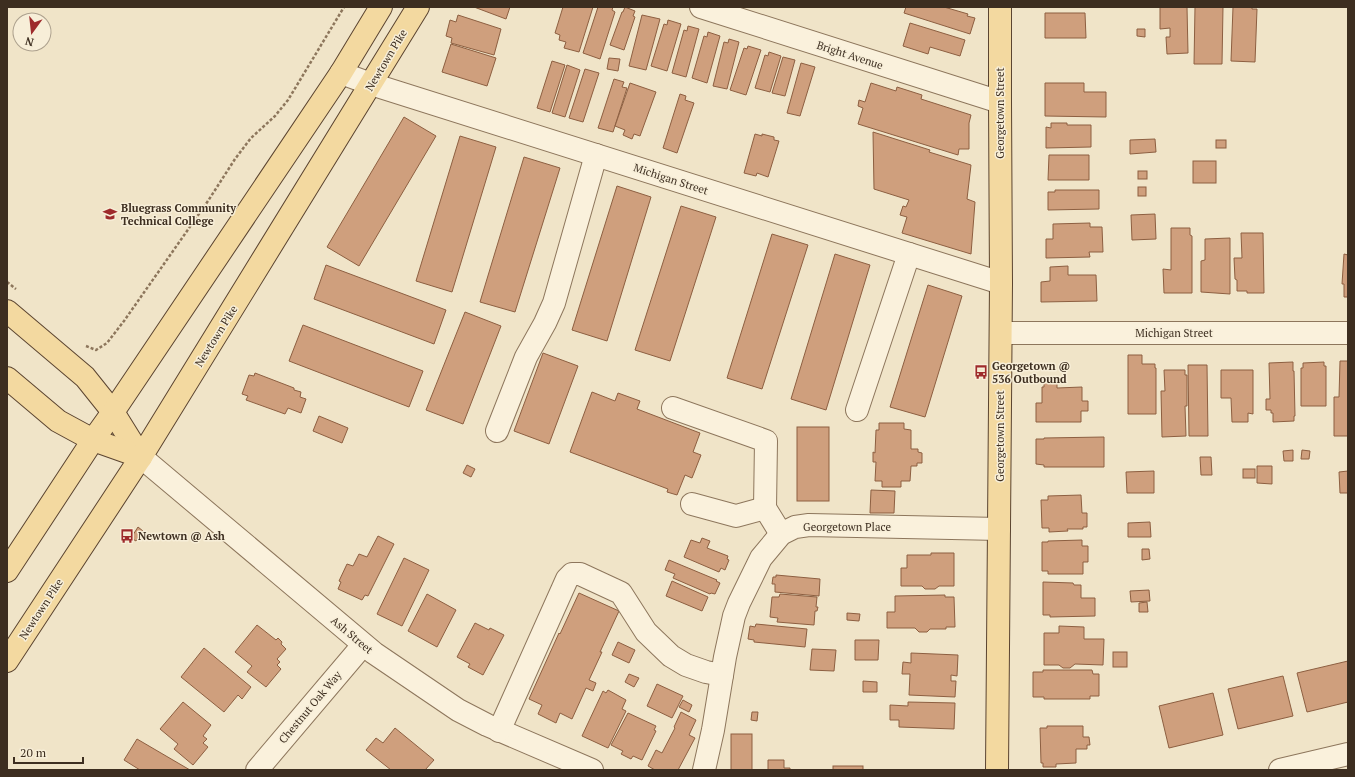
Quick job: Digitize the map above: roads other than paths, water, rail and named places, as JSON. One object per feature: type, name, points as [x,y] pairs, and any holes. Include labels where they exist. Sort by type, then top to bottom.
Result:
[{"type":"main road","points":[[7,571],[93,440],[341,73],[381,7]]},
{"type":"main road","name":"Newtown Pike","points":[[7,661],[141,458],[418,7]]},
{"type":"main road","name":"Georgetown Street","points":[[997,770],[1001,333],[1000,7]]},
{"type":"main road","points":[[7,311],[85,377],[113,412],[141,458]]},
{"type":"main road","points":[[7,378],[58,421],[93,440],[141,458]]},
{"type":"street","name":"Bright Avenue","points":[[701,7],[734,12],[1000,102]]},
{"type":"street","name":"Michigan Street","points":[[341,73],[371,84],[1001,283]]},
{"type":"street","points":[[497,431],[526,357],[554,303],[596,155]]},
{"type":"street","points":[[857,410],[909,254]]},
{"type":"street","name":"Michigan Street","points":[[1001,333],[1348,333]]},
{"type":"street","points":[[673,408],[766,441],[765,508],[780,534]]},
{"type":"street","name":"Ash Street","points":[[141,458],[374,653],[458,710],[499,731],[592,770]]},
{"type":"street","points":[[692,504],[736,516],[765,508]]},
{"type":"street","name":"Georgetown Place","points":[[704,770],[713,730],[724,657],[734,616],[761,558],[780,534],[794,527],[809,525],[999,529]]},
{"type":"street","points":[[499,731],[567,578],[572,574],[580,574],[621,593],[646,632],[671,656],[686,665],[706,672],[722,675]]},
{"type":"street","name":"Chestnut Oak Way","points":[[257,770],[363,645]]},
{"type":"street","points":[[1280,770],[1348,754]]},
{"type":"place","name":"Bluegrass Community Technical College","points":[[110,214]]},
{"type":"place","name":"Georgetown @ 536 Outbound","points":[[981,372]]},
{"type":"place","name":"Newtown @ Ash","points":[[127,536]]}]
